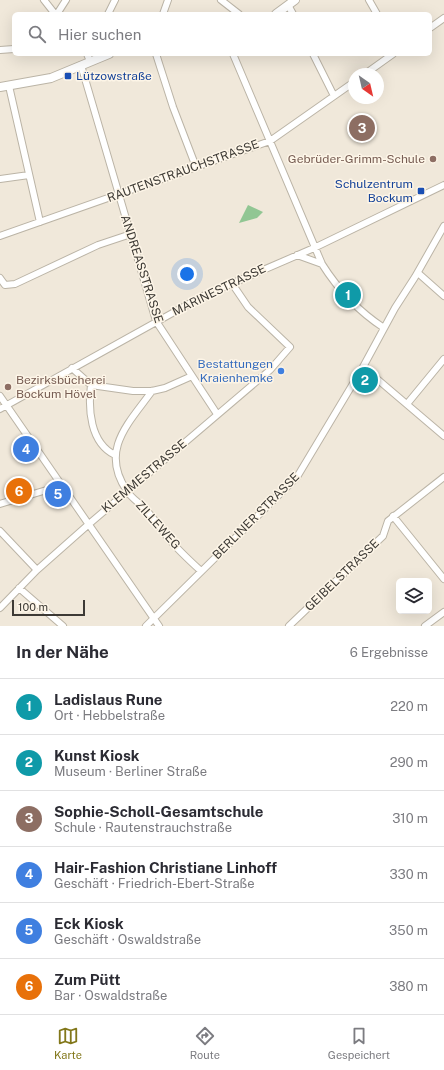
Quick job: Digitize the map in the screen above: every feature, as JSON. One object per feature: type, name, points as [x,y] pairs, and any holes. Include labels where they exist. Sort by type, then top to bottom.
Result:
[{"type":"main road","points":[[279,12],[292,3]]},
{"type":"main road","points":[[0,87],[52,78],[81,65],[89,58],[99,56]]},
{"type":"street","points":[[44,0],[54,12]]},
{"type":"street","points":[[57,12],[66,0]]},
{"type":"street","points":[[109,12],[115,0]]},
{"type":"street","points":[[164,12],[168,0]]},
{"type":"street","points":[[221,0],[236,12]]},
{"type":"street","points":[[369,0],[376,12]]},
{"type":"street","points":[[432,27],[444,18]]},
{"type":"street","points":[[0,50],[12,49]]},
{"type":"street","points":[[157,56],[173,107],[196,167]]},
{"type":"street","points":[[234,56],[322,264],[334,284],[348,300],[365,316],[384,328]]},
{"type":"street","points":[[314,56],[334,96]]},
{"type":"street","points":[[373,68],[390,56]]},
{"type":"street","name":"ANDREASSTRASSE","points":[[81,65],[156,321],[217,414]]},
{"type":"street","points":[[10,86],[40,222]]},
{"type":"street","name":"RAUTENSTRAUCHSTRASSE","points":[[0,236],[270,141],[348,86]]},
{"type":"street","points":[[0,179],[29,175]]},
{"type":"street","name":"MARINESTRASSE","points":[[0,409],[156,321],[231,282],[314,248],[444,185]]},
{"type":"street","name":"BERLINER STRASSE","points":[[146,626],[297,477],[364,367],[384,328],[418,273],[444,226]]},
{"type":"street","points":[[0,278],[2,286],[24,280],[98,245],[131,234]]},
{"type":"street","points":[[297,255],[322,264]]},
{"type":"street","points":[[418,273],[444,296]]},
{"type":"street","name":"KLEMMESTRASSE","points":[[0,608],[37,570],[88,524],[270,370],[290,347],[248,307],[231,282]]},
{"type":"street","points":[[407,404],[444,359]]},
{"type":"street","points":[[364,367],[444,436]]},
{"type":"street","points":[[72,368],[91,385],[133,392],[152,391],[165,388],[192,376]]},
{"type":"street","points":[[91,385],[90,412],[93,426],[105,448],[115,455]]},
{"type":"street","name":"ZILLEWEG","points":[[152,391],[131,417],[124,430],[115,455],[118,475],[127,491],[147,510],[173,543],[201,571]]},
{"type":"street","points":[[0,396],[159,626]]},
{"type":"street","name":"GEIBELSTRASSE","points":[[289,626],[383,536],[386,524],[393,516],[444,477]]},
{"type":"street","points":[[0,504],[50,489],[60,483]]},
{"type":"street","points":[[393,516],[444,579]]},
{"type":"street","points":[[0,531],[37,570]]},
{"type":"street","points":[[19,588],[63,626]]},
{"type":"street","points":[[425,626],[444,612]]},
{"type":"green space","points":[[248,205],[263,212],[257,218],[239,223]]},
{"type":"place","name":"Lützowstraße","points":[[68,76]]},
{"type":"place","name":"Sophie-Scholl-Gesamtschule","points":[[362,128]]},
{"type":"place","name":"Gebrüder-Grimm-Schule","points":[[433,159]]},
{"type":"place","name":"Schulzentrum Bockum","points":[[421,191]]},
{"type":"place","name":"Ladislaus Rune","points":[[348,295]]},
{"type":"place","name":"Bestattungen Kraienhemke","points":[[281,371]]},
{"type":"place","name":"Kunst Kiosk","points":[[365,380]]},
{"type":"place","name":"Bezirksbücherei Bockum Hövel","points":[[8,387]]},
{"type":"place","name":"Hair-Fashion Christiane Linhoff","points":[[26,449]]},
{"type":"place","name":"Zum Pütt","points":[[19,491]]},
{"type":"place","name":"Eck Kiosk","points":[[58,494]]}]
